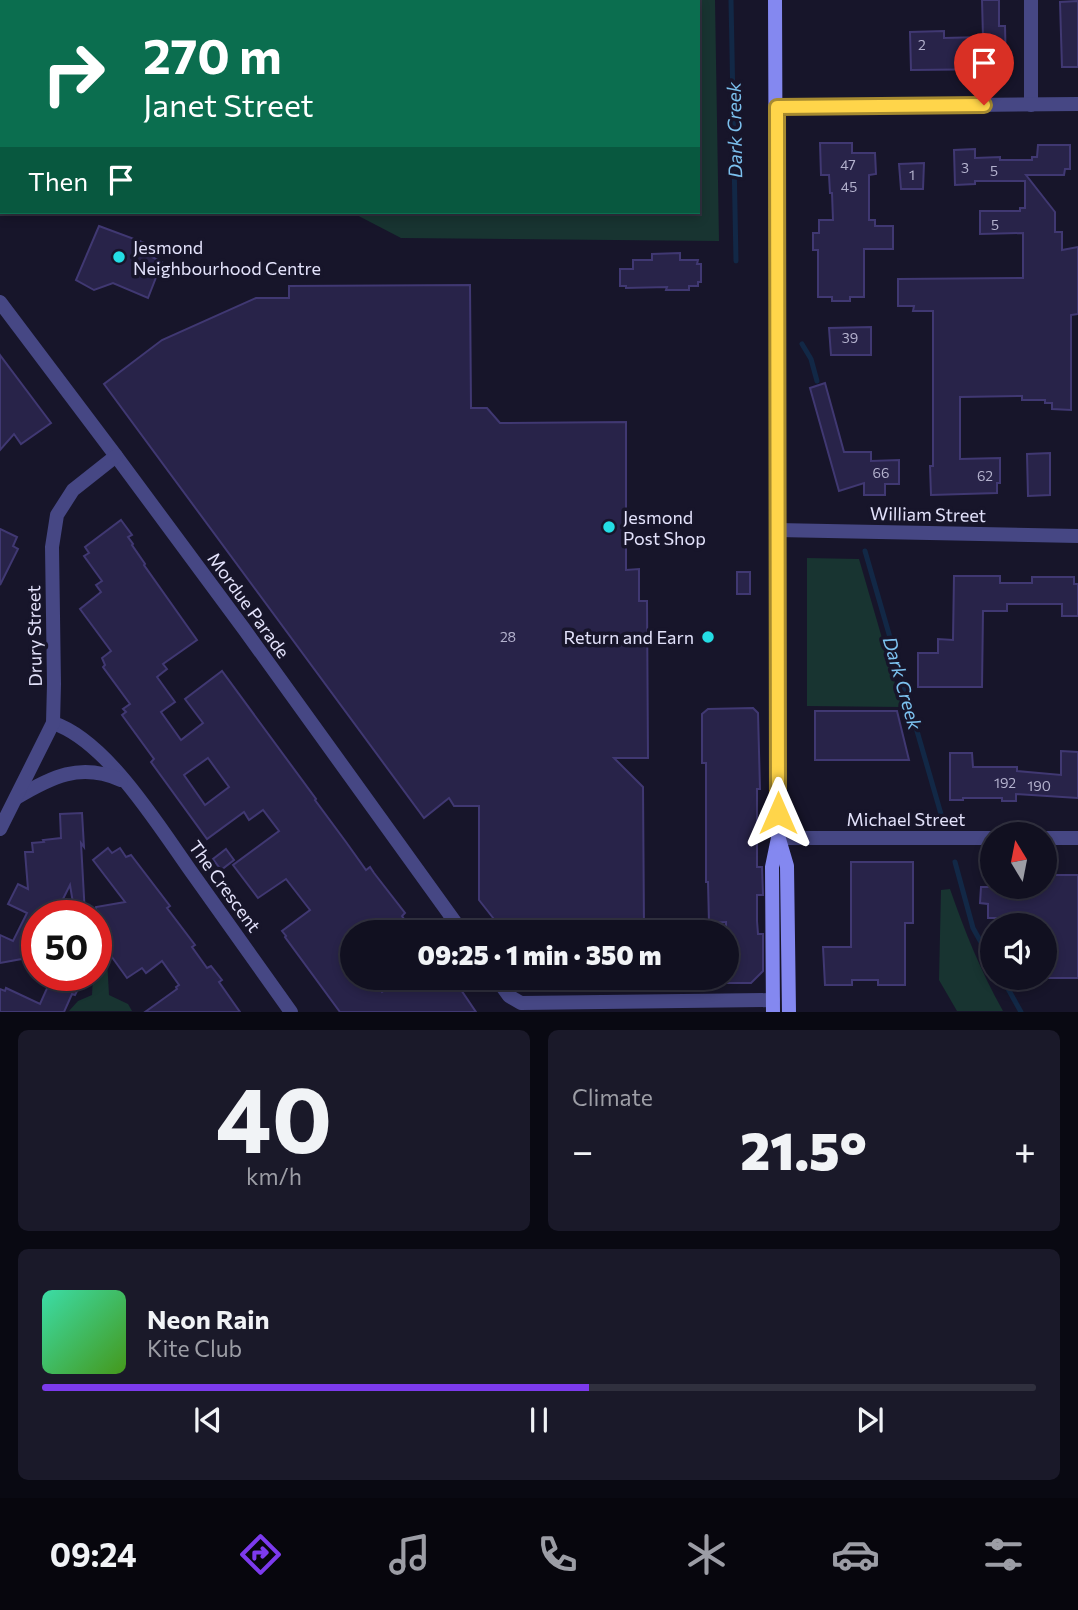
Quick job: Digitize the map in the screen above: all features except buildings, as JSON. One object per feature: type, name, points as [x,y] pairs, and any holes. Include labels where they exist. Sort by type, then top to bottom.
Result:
[{"type":"main road","points":[[773,1006],[772,866],[778,838],[775,0]]},
{"type":"main road","points":[[778,838],[788,866],[789,1012]]},
{"type":"street","points":[[1031,0],[1031,105]]},
{"type":"street","points":[[777,107],[1078,104]]},
{"type":"street","name":"Mordue Parade","points":[[0,302],[252,640],[454,920]]},
{"type":"street","name":"Drury Street","points":[[0,829],[53,723],[52,547],[57,515],[73,490],[116,456]]},
{"type":"street","name":"William Street","points":[[777,530],[1078,536]]},
{"type":"street","name":"The Crescent","points":[[53,723],[66,727],[91,744],[128,783],[291,1012]]},
{"type":"street","points":[[15,799],[45,781],[65,774],[107,774],[128,783]]},
{"type":"street","name":"Michael Street","points":[[778,838],[980,838]]},
{"type":"street","points":[[1057,838],[1078,838]]},
{"type":"street","points":[[505,990],[521,1003],[773,1006]]},
{"type":"green space","points":[[700,0],[715,0],[719,241],[401,238],[355,214],[700,214]]},
{"type":"green space","points":[[807,558],[859,559],[902,707],[807,706]]},
{"type":"green space","points":[[950,889],[980,964],[980,990],[992,990],[1003,1011],[957,1011],[939,980],[941,890]]},
{"type":"green space","points":[[92,991],[109,991],[109,995],[128,1004],[132,1011],[69,1011],[78,1001],[92,995]]},
{"type":"waterway","name":"Dark Creek","points":[[731,0],[736,261]]},
{"type":"waterway","name":"Dark Creek","points":[[802,344],[811,359],[817,381]]},
{"type":"waterway","name":"Dark Creek","points":[[865,551],[941,814]]},
{"type":"waterway","name":"Dark Creek","points":[[955,862],[973,928],[980,941]]},
{"type":"waterway","name":"Dark Creek","points":[[1009,990],[1021,1012]]},
{"type":"place","name":"Jesmond Neighbourhood Centre","points":[[119,257]]},
{"type":"place","name":"Jesmond Post Shop","points":[[609,527]]},
{"type":"place","name":"Return and Earn","points":[[708,637]]},
{"type":"route","points":[[778,813],[777,107],[984,105]]}]
